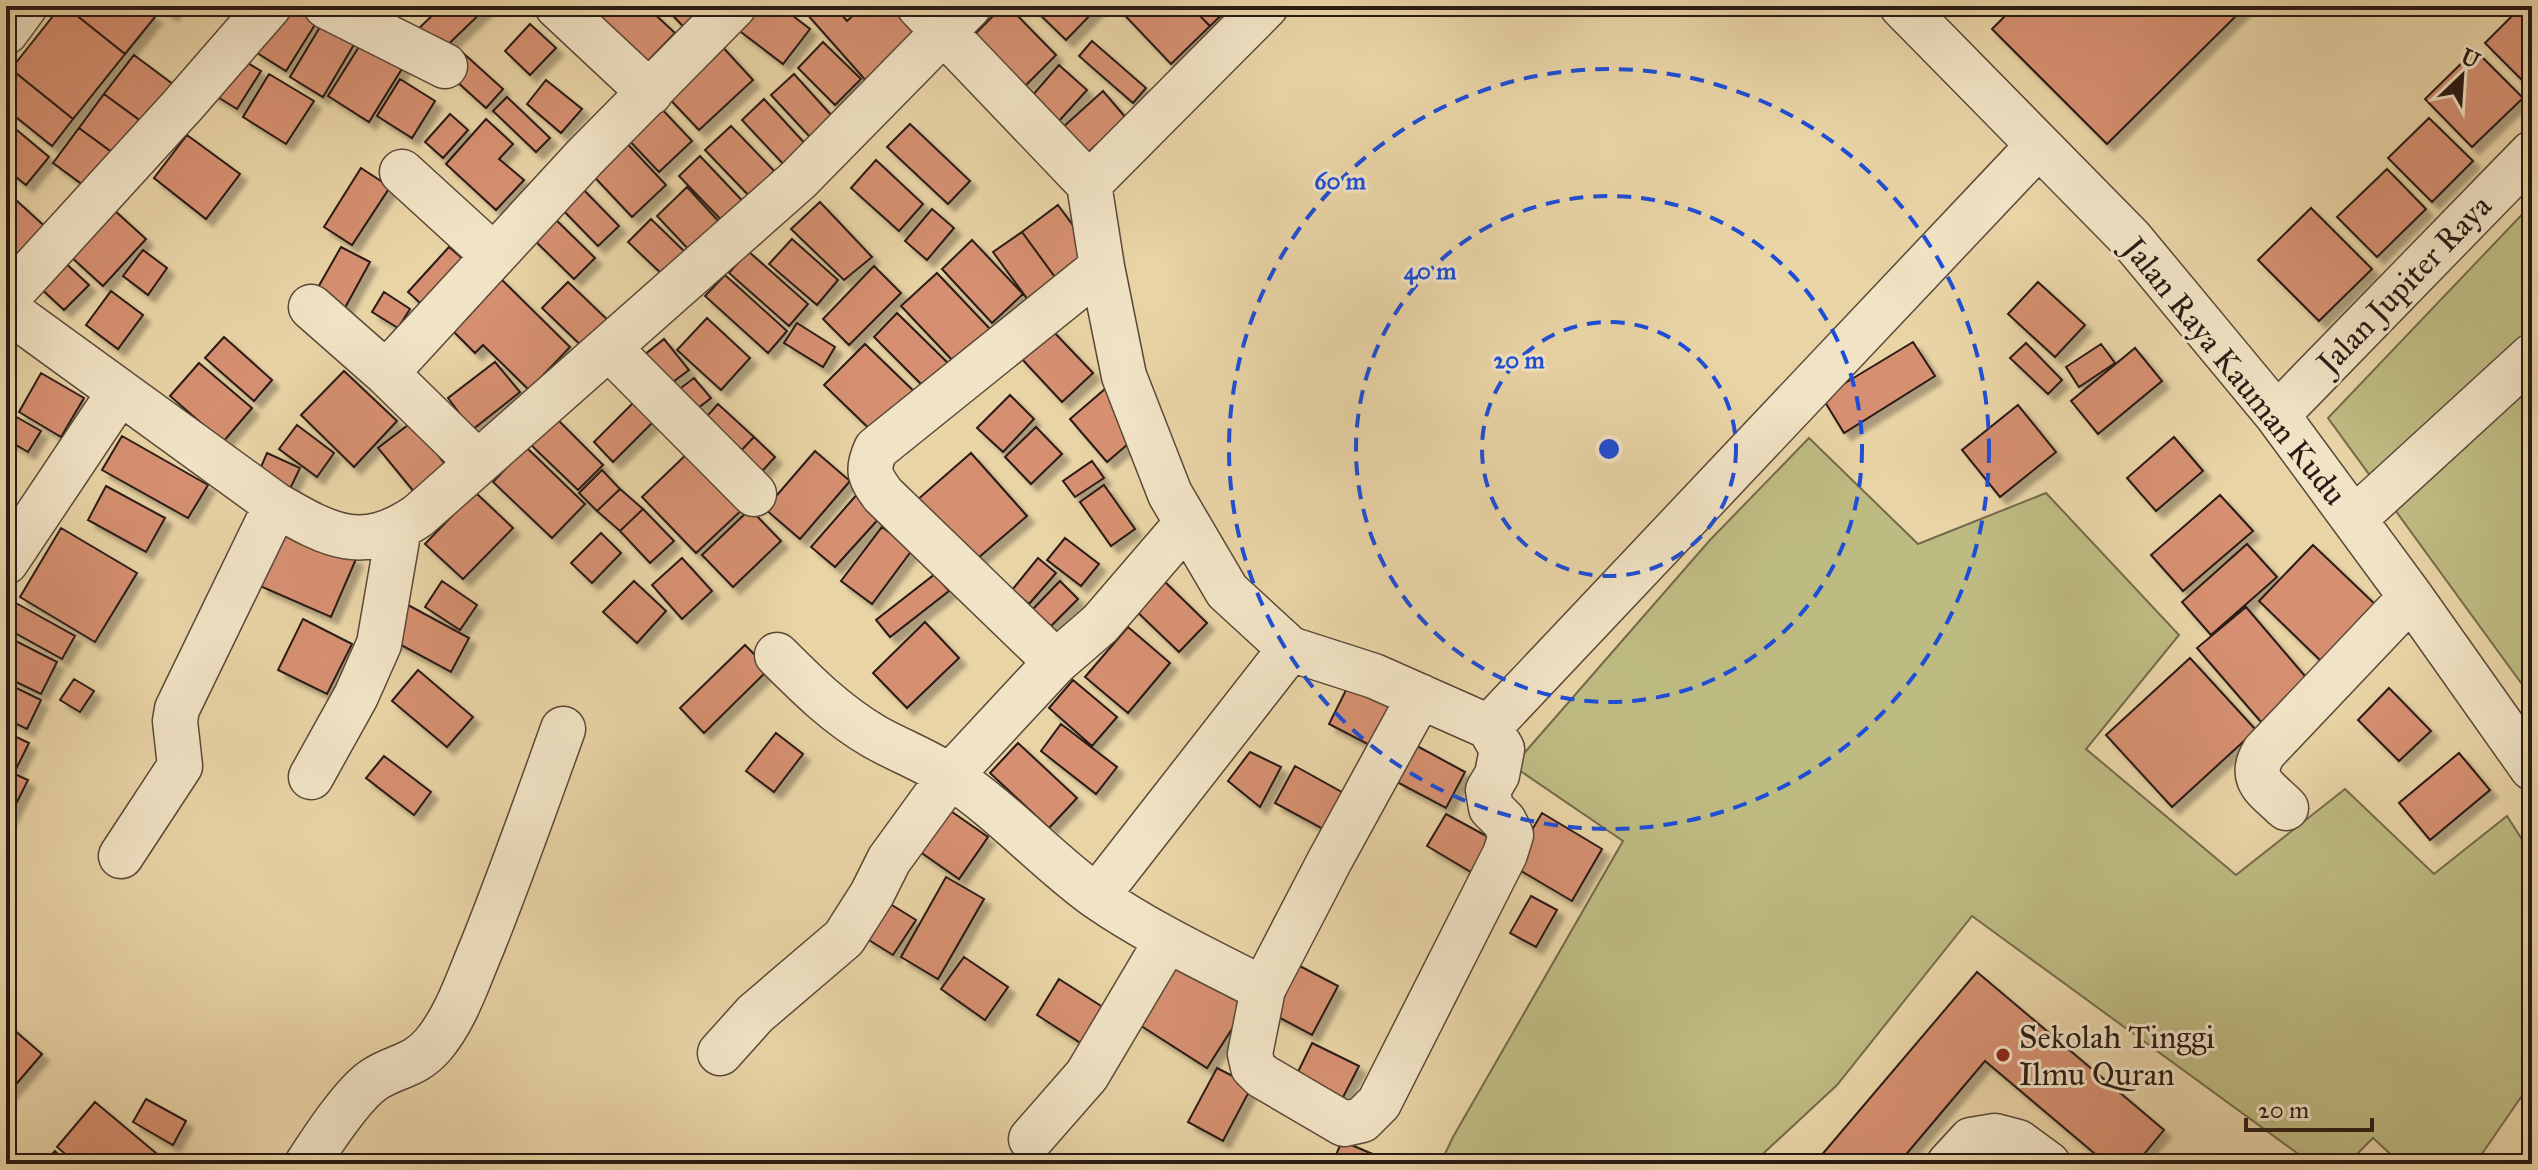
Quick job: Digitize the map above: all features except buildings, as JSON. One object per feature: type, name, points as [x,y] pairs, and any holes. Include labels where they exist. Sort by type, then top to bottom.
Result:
[{"type":"street","points":[[6,32],[25,6]]},
{"type":"street","points":[[6,299],[269,6]]},
{"type":"street","points":[[326,6],[445,66]]},
{"type":"street","points":[[557,6],[650,93]]},
{"type":"street","points":[[386,373],[584,158],[734,6]]},
{"type":"street","points":[[1089,184],[1266,6]]},
{"type":"street","name":"Jalan Raya Kauman Kudu","points":[[1902,6],[2131,239],[2277,415],[2532,768]]},
{"type":"street","points":[[6,309],[276,505],[349,538],[368,539],[399,528],[418,516],[798,180],[944,15],[1089,184],[1124,376],[1170,494],[1227,591],[1290,649],[1374,676],[1420,696],[1489,727],[1502,749],[1497,775],[1488,790],[1491,808],[1504,821],[1511,835],[1505,854],[1379,1103],[1362,1120],[1344,1124],[1262,1076],[1253,1067],[1250,1054],[1263,989],[1420,696]]},
{"type":"street","points":[[1489,727],[2038,146]]},
{"type":"street","name":"Jalan Jupiter Raya","points":[[2277,415],[2532,153]]},
{"type":"street","points":[[402,172],[494,256]]},
{"type":"street","points":[[1056,662],[883,495],[871,478],[869,464],[876,449],[1102,267]]},
{"type":"street","points":[[311,307],[386,373],[478,463]]},
{"type":"street","points":[[609,348],[754,494]]},
{"type":"street","points":[[2354,519],[2532,356]]},
{"type":"street","points":[[7,557],[119,393]]},
{"type":"street","points":[[121,856],[180,766],[175,721],[177,709],[276,505]]},
{"type":"street","points":[[720,1053],[755,1014],[844,938],[889,860],[950,776],[1056,662],[1100,624],[1186,524]]},
{"type":"street","points":[[311,777],[356,696],[379,644],[399,528]]},
{"type":"street","points":[[2286,808],[2258,780],[2256,765],[2264,752],[2411,597]]},
{"type":"street","points":[[1097,896],[1290,649]]},
{"type":"street","points":[[777,655],[841,714],[876,737],[950,776],[996,810],[1097,896],[1167,940],[1263,989]]},
{"type":"street","points":[[307,1164],[363,1088],[377,1077],[415,1062],[446,1025],[515,867],[563,729]]},
{"type":"street","points":[[1031,1139],[1087,1075],[1167,940]]},
{"type":"street","points":[[1949,1164],[1971,1140],[1995,1136],[2018,1142],[2048,1164]]},
{"type":"shaded area","points":[[2532,204],[2532,698],[2328,418]]},
{"type":"shaded area","points":[[1809,438],[1918,544],[2046,493],[2179,635],[2086,749],[2236,875],[2345,789],[2434,874],[2507,816],[2532,855],[2532,1081],[2475,1164],[2401,1164],[2373,1138],[2347,1164],[2312,1164],[1972,916],[1837,1085],[1752,1164],[1440,1164],[1623,841],[1513,766],[1710,540]]},
{"type":"place","name":"Sekolah Tinggi Ilmu Quran","points":[[2003,1055]]}]
